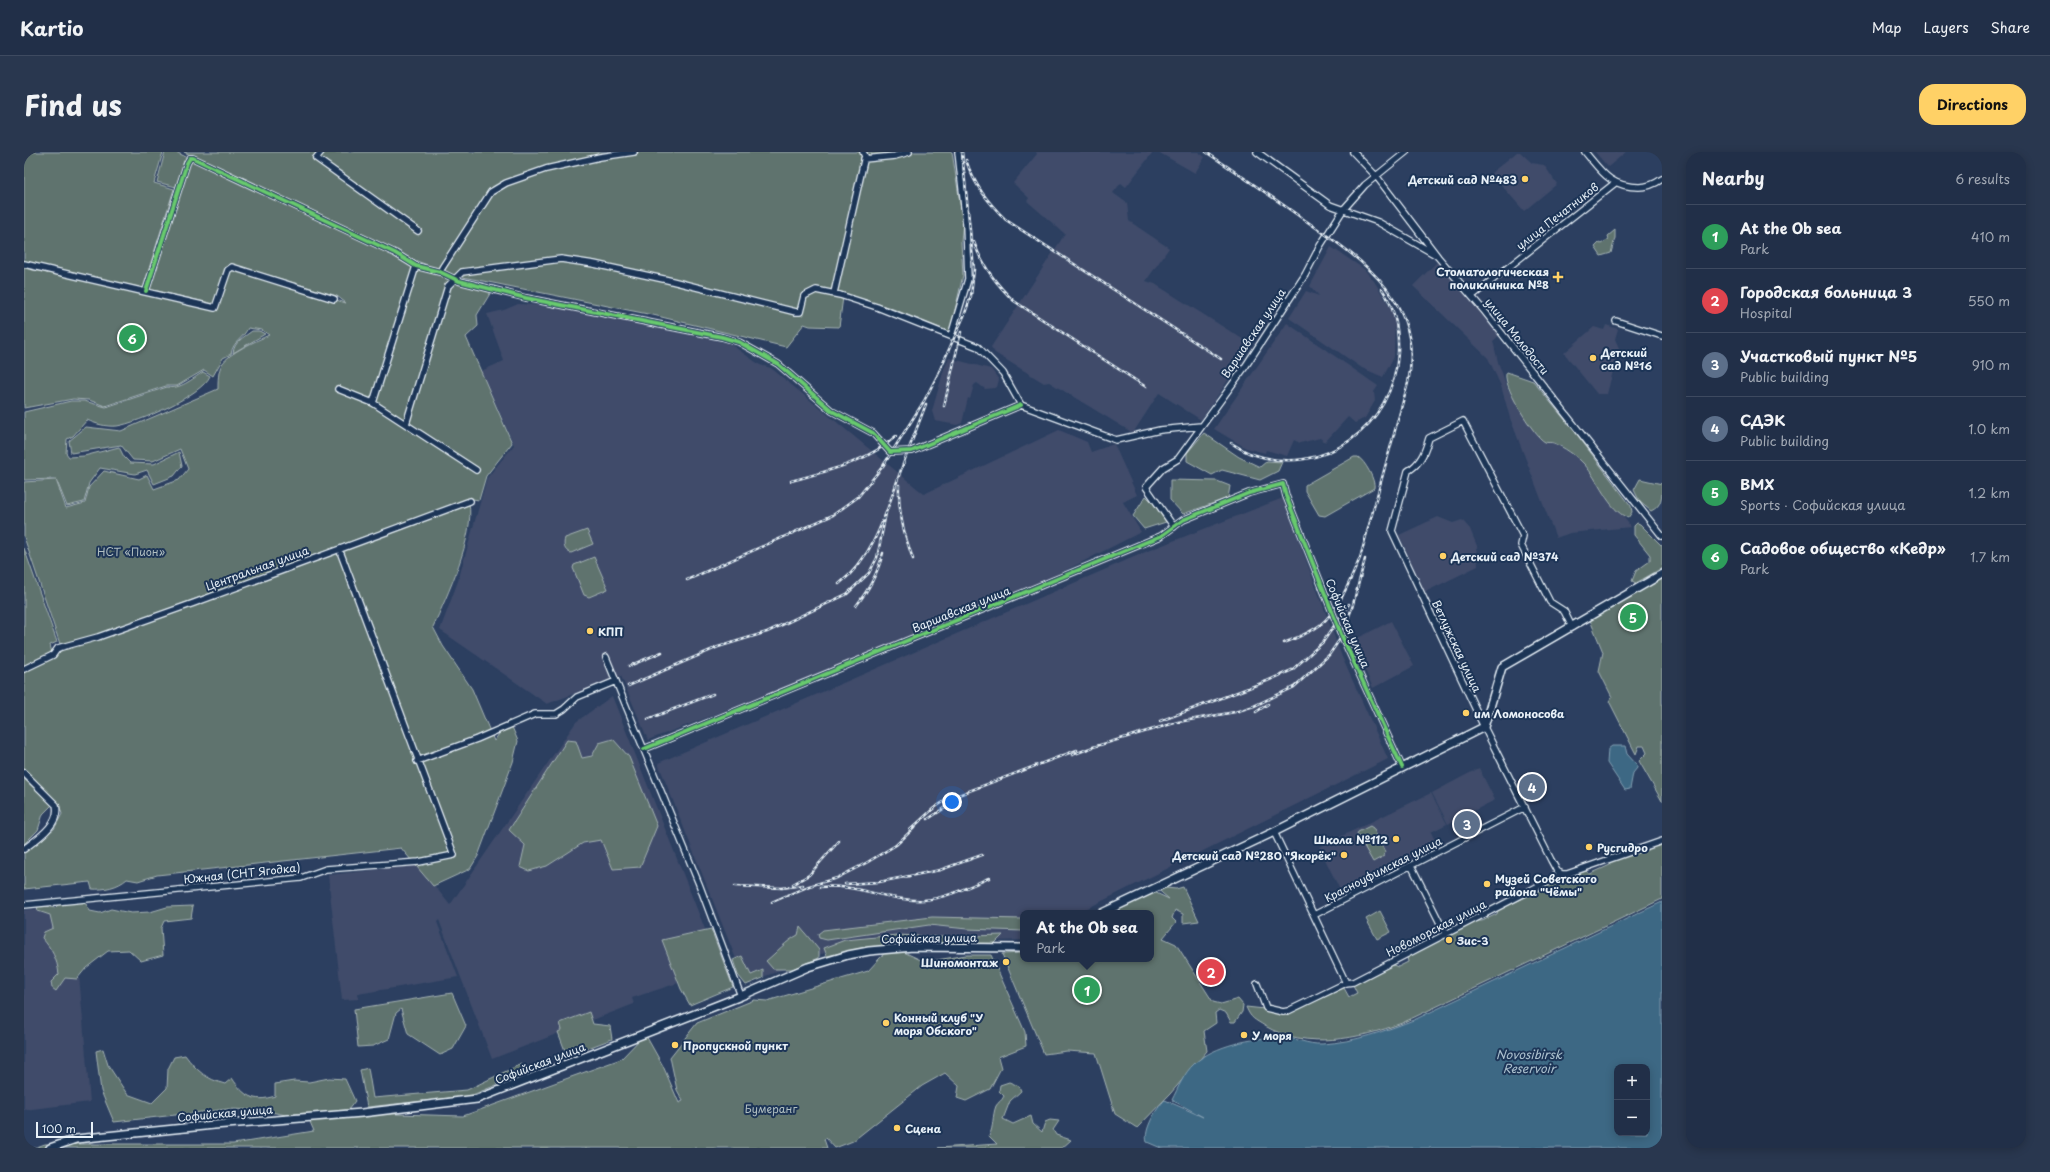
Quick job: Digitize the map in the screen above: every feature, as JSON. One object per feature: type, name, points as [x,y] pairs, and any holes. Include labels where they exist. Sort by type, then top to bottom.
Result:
[{"type":"main road","points":[[1108,910],[1274,832],[1484,727],[1502,667],[1662,574]]},
{"type":"main road","name":"Софийская улица","points":[[50,1148],[76,1139],[362,1113],[476,1099],[740,996],[808,967],[848,955],[869,951],[912,947],[1020,948]]},
{"type":"street","points":[[321,152],[316,158],[418,231]]},
{"type":"street","points":[[442,268],[487,198],[496,189],[506,183],[546,169],[600,157],[634,152]]},
{"type":"street","points":[[834,293],[844,241],[853,217],[864,159],[863,152]]},
{"type":"street","points":[[864,159],[895,156],[908,152]]},
{"type":"street","points":[[951,336],[968,280],[966,224],[958,152]]},
{"type":"street","points":[[1257,152],[1330,205],[1378,222],[1438,257]]},
{"type":"street","name":"улица Молодости","points":[[1353,152],[1377,177],[1438,257],[1472,296],[1662,536]]},
{"type":"street","name":"Варшавская улица","points":[[1174,527],[1146,487],[1163,468],[1178,459],[1245,367],[1343,210],[1355,194],[1406,152]]},
{"type":"street","points":[[1585,152],[1606,176],[1615,183]]},
{"type":"street","points":[[146,291],[187,163],[190,158],[395,253],[416,266],[459,281],[526,298],[707,334],[739,342],[778,364],[832,411],[873,433],[884,447],[894,453],[912,451],[1021,405]]},
{"type":"street","name":"улица Печатников","points":[[1472,296],[1615,183],[1625,186],[1644,187],[1654,184],[1662,178]]},
{"type":"street","points":[[406,424],[448,286],[454,278],[462,272],[474,269],[561,259],[594,264],[668,280],[796,312],[800,312],[804,296],[816,290],[834,293],[877,307],[978,347],[1003,372],[1021,405],[1116,440],[1160,430],[1201,426]]},
{"type":"street","points":[[24,264],[215,308],[228,270],[232,267],[334,299]]},
{"type":"street","points":[[373,403],[416,266]]},
{"type":"street","points":[[1616,321],[1662,336]]},
{"type":"street","points":[[338,389],[373,403],[476,470]]},
{"type":"street","name":"Ветлужская улица","points":[[1562,874],[1557,871],[1550,860],[1484,727],[1392,531],[1408,471],[1417,466],[1426,451],[1429,438],[1463,421],[1523,536],[1521,545],[1550,602],[1564,612],[1572,627]]},
{"type":"street","name":"Варшавская улица","points":[[644,749],[1161,536],[1183,520],[1249,493],[1283,484]]},
{"type":"street","name":"Софийская улица","points":[[1283,484],[1286,496],[1341,634],[1402,767]]},
{"type":"street","name":"Центральная улица","points":[[24,669],[53,655],[58,648],[98,637],[194,603],[470,501]]},
{"type":"street","points":[[341,554],[417,761],[476,739],[535,714],[556,714],[577,697],[616,681]]},
{"type":"street","points":[[606,657],[699,884],[740,996]]},
{"type":"street","name":"Южная (СНТ Ягодка)","points":[[24,905],[301,878],[326,869],[419,862],[454,855],[417,761]]},
{"type":"street","points":[[24,773],[56,805],[57,809],[54,821],[37,840],[24,849]]},
{"type":"street","name":"Красноуфимская улица","points":[[1314,915],[1525,807]]},
{"type":"street","points":[[1274,832],[1346,983]]},
{"type":"street","name":"Новоморская улица","points":[[1258,984],[1266,1008],[1283,1012],[1300,1006],[1346,983],[1353,982],[1562,874],[1567,874],[1662,841]]},
{"type":"street","points":[[1411,866],[1446,935]]},
{"type":"shaded area","points":[[1036,152],[1153,152],[1126,187],[1121,183],[1113,193],[1127,203],[1129,221],[1169,248],[1146,281],[1155,284],[1252,345],[1201,420],[1159,393],[1133,433],[1049,382],[1044,383],[995,353],[991,347],[1065,234],[1027,201],[1029,198],[1013,183],[1037,154]]},
{"type":"shaded area","points":[[1158,152],[1198,152],[1205,157],[1195,173]]},
{"type":"shaded area","name":"Детский сад №483","points":[[1517,152],[1520,152],[1532,163],[1544,165],[1557,184],[1524,211],[1491,173]]},
{"type":"shaded area","points":[[1595,152],[1626,152],[1608,167]]},
{"type":"shaded area","points":[[1331,247],[1364,269],[1374,281],[1390,307],[1395,321],[1394,357],[1383,377],[1362,368],[1289,318],[1306,291],[1319,296],[1310,286]]},
{"type":"shaded area","points":[[1439,260],[1475,301],[1500,335],[1493,341],[1498,362],[1508,389],[1524,414],[1554,442],[1582,461],[1631,527],[1570,533],[1556,538],[1510,418],[1501,386],[1488,358],[1413,286]]},
{"type":"shaded area","points":[[518,304],[556,306],[729,343],[760,365],[771,368],[924,494],[1059,430],[1087,442],[1091,452],[1114,444],[1137,495],[1123,502],[1141,532],[978,615],[648,740],[621,676],[547,704],[440,630],[458,581],[487,478],[514,445],[481,371],[504,361],[487,314],[504,310]]},
{"type":"shaded area","points":[[1287,323],[1378,386],[1374,392],[1375,401],[1365,418],[1355,423],[1348,417],[1325,442],[1320,438],[1300,443],[1294,440],[1287,456],[1266,450],[1265,453],[1246,448],[1214,429]]},
{"type":"shaded area","name":"Детский сад №16","points":[[1606,325],[1618,329],[1615,339],[1619,348],[1607,394],[1597,394],[1564,353],[1594,327],[1604,330]]},
{"type":"shaded area","points":[[949,358],[991,369],[999,380],[997,387],[994,388],[985,389],[977,383],[974,385],[970,399],[968,398],[962,423],[957,425],[935,421],[932,411],[944,369]]},
{"type":"shaded area","points":[[1283,498],[1342,657],[1388,759],[1084,910],[1020,910],[1020,940],[860,946],[821,954],[746,984],[658,763],[1150,550]]},
{"type":"shaded area","name":"Детский сад №374","points":[[1438,517],[1453,523],[1462,520],[1470,529],[1477,546],[1478,566],[1425,592],[1399,535]]},
{"type":"shaded area","points":[[1391,621],[1414,666],[1373,688],[1352,641]]},
{"type":"shaded area","points":[[612,696],[721,969],[632,998],[634,1004],[492,1059],[439,920],[437,922],[458,977],[358,994],[359,999],[342,1000],[328,875],[418,865],[450,905],[576,722]]},
{"type":"shaded area","points":[[1479,768],[1495,800],[1448,824],[1432,793]]},
{"type":"shaded area","name":"Школа №112","points":[[1431,793],[1447,824],[1431,832],[1437,845],[1340,890],[1319,847]]},
{"type":"shaded area","points":[[73,905],[90,1102],[24,1110],[24,910]]},
{"type":"green space","points":[[24,152],[163,152],[154,183],[174,189],[143,288],[24,261]]},
{"type":"green space","points":[[165,152],[176,152],[186,157],[176,187],[157,182]]},
{"type":"green space","points":[[184,152],[952,152],[963,222],[961,242],[963,275],[950,332],[888,307],[843,297],[839,327],[810,326],[804,324],[786,347],[653,315],[453,275],[404,256]]},
{"type":"green space","name":"НСТ «Пион»","points":[[193,159],[394,255],[421,270],[448,276],[491,292],[477,315],[478,326],[466,337],[512,443],[486,476],[479,500],[473,499],[371,534],[87,639],[60,644],[24,537],[24,482],[56,480],[66,508],[85,503],[89,487],[104,471],[139,479],[147,475],[154,489],[179,480],[188,469],[180,449],[153,461],[133,460],[121,445],[71,453],[69,441],[86,427],[121,431],[218,389],[218,379],[222,364],[231,355],[269,335],[262,330],[248,328],[234,346],[231,354],[223,358],[213,376],[204,370],[177,386],[166,386],[105,406],[89,400],[73,399],[24,408],[24,268],[217,309],[229,271],[233,269],[346,303],[337,296],[232,264],[225,267],[214,304],[149,289],[190,161]]},
{"type":"green space","points":[[1615,230],[1615,238],[1611,253],[1601,256],[1595,247],[1599,243],[1601,244],[1609,239],[1608,236]]},
{"type":"green space","points":[[252,331],[259,331],[265,334],[233,353],[237,343]]},
{"type":"green space","points":[[203,372],[210,376],[205,383],[183,399],[154,414],[117,426],[101,425],[87,420],[73,436],[67,439],[66,453],[69,457],[84,456],[119,447],[124,457],[130,463],[154,464],[179,452],[182,466],[174,476],[154,484],[147,470],[135,474],[100,468],[89,483],[84,502],[67,506],[56,479],[24,480],[24,412],[71,401],[84,401],[106,407],[167,387],[177,387],[190,381]]},
{"type":"green space","points":[[1507,372],[1533,381],[1575,432],[1631,506],[1632,512],[1628,518],[1614,508],[1581,461],[1558,445],[1545,442],[1533,430],[1519,408],[1508,386],[1506,377]]},
{"type":"green space","points":[[1204,433],[1239,457],[1260,467],[1267,461],[1282,462],[1278,471],[1260,480],[1222,470],[1212,475],[1187,461],[1187,453]]},
{"type":"green space","points":[[1354,457],[1361,459],[1367,467],[1372,476],[1374,488],[1325,516],[1319,515],[1305,491],[1305,485]]},
{"type":"green space","points":[[1640,479],[1662,484],[1661,500],[1655,509],[1651,511],[1640,502],[1634,490]]},
{"type":"green space","points":[[1170,480],[1217,481],[1230,486],[1228,498],[1183,514],[1170,500]]},
{"type":"green space","points":[[1146,496],[1154,504],[1166,522],[1144,529],[1133,516]]},
{"type":"green space","points":[[469,503],[470,517],[464,549],[452,583],[433,627],[443,646],[472,689],[494,741],[509,720],[518,741],[513,762],[478,856],[470,869],[433,886],[401,848],[157,875],[138,881],[127,879],[115,886],[101,889],[92,889],[90,882],[24,889],[24,848],[54,829],[62,814],[59,804],[24,772],[24,548],[57,642],[50,645],[53,657],[64,649],[137,625]]},
{"type":"green space","points":[[1637,523],[1640,524],[1662,546],[1662,568],[1636,583],[1632,581],[1636,571],[1650,561],[1650,555],[1634,535],[1634,526]]},
{"type":"green space","points":[[587,530],[593,544],[571,553],[565,549],[565,538]]},
{"type":"green space","points":[[594,557],[608,589],[589,597],[584,595],[573,568],[574,565]]},
{"type":"green space","points":[[1662,576],[1662,801],[1639,761],[1647,753],[1644,746],[1639,746],[1636,754],[1609,701],[1612,697],[1599,671],[1603,652],[1590,620],[1594,616]]},
{"type":"green space","points":[[613,739],[629,757],[657,826],[640,867],[613,869],[601,840],[583,843],[547,866],[529,871],[520,867],[525,845],[509,830],[567,740],[576,741],[582,758],[592,756],[599,743]]},
{"type":"green space","points":[[24,779],[52,805],[43,814],[38,830],[24,844]]},
{"type":"green space","points":[[1370,826],[1373,828],[1385,852],[1384,856],[1373,862],[1357,834]]},
{"type":"green space","points":[[1662,844],[1662,899],[1402,1023],[1368,1034],[1333,1040],[1315,1040],[1298,1038],[1265,1026],[1251,1016],[1246,1007],[1292,1012],[1344,988],[1349,997],[1357,993],[1352,983],[1393,965],[1398,967],[1408,962],[1407,957],[1477,921],[1482,921],[1497,914],[1498,910],[1560,881],[1586,871],[1590,874],[1610,865],[1609,862]]},
{"type":"green space","points":[[1155,887],[1176,889],[1183,887],[1199,921],[1183,923],[1183,914],[1175,910],[1172,918],[1176,922],[1163,938],[1176,944],[1213,1002],[1221,1004],[1238,999],[1243,1005],[1242,1012],[1235,1022],[1231,1022],[1226,1013],[1219,1010],[1215,1013],[1216,1023],[1204,1031],[1207,1051],[1170,1094],[1137,1128],[1115,1114],[1096,1053],[1067,1051],[1044,1054],[1002,954],[1020,953],[1020,962],[1154,962],[1154,910],[1119,910],[1154,892],[1169,899]]},
{"type":"green space","points":[[77,900],[86,904],[90,911],[100,913],[111,909],[131,913],[150,912],[167,907],[193,906],[191,918],[164,921],[161,928],[163,955],[141,961],[129,950],[108,951],[86,968],[77,979],[65,978],[56,991],[52,988],[51,982],[59,974],[57,964],[49,946],[42,938],[44,932],[53,928],[50,915],[38,911],[37,906],[41,905],[55,908],[60,903]]},
{"type":"green space","points":[[1380,911],[1391,932],[1377,939],[1366,919]]},
{"type":"green space","points":[[932,917],[1020,919],[1020,931],[967,929],[929,925],[827,940],[819,938],[818,934],[823,930]]},
{"type":"green space","points":[[800,927],[819,950],[819,958],[792,969],[773,969],[766,961],[786,943],[798,935]]},
{"type":"green space","points":[[711,929],[733,987],[690,1005],[681,989],[662,940]]},
{"type":"green space","points":[[897,935],[940,937],[1003,935],[993,945],[899,944],[862,948],[827,956],[824,948],[845,940]]},
{"type":"green space","name":"Бумеранг","points":[[891,946],[925,962],[966,955],[991,955],[1025,1032],[1026,1046],[998,1057],[1001,1068],[990,1089],[966,1101],[957,1098],[959,1086],[945,1073],[922,1086],[853,1141],[835,1148],[826,1138],[824,1139],[827,1148],[34,1148],[45,1144],[233,1144],[314,1131],[306,1113],[286,1115],[260,1110],[228,1109],[114,1122],[101,1091],[96,1051],[103,1049],[108,1065],[127,1094],[152,1103],[167,1088],[168,1069],[174,1057],[185,1055],[202,1074],[212,1080],[225,1084],[232,1078],[245,1093],[255,1098],[261,1099],[275,1096],[275,1084],[294,1081],[309,1082],[329,1078],[345,1079],[355,1101],[348,1110],[329,1112],[463,1116],[621,1059],[645,1034],[663,1066],[679,1103],[683,1101],[677,1090],[670,1057],[697,1023],[754,1000],[767,1001],[868,971]]},
{"type":"green space","points":[[742,956],[751,975],[763,970],[763,978],[746,985],[738,975],[733,960]]},
{"type":"green space","points":[[452,993],[466,1026],[453,1049],[440,1055],[408,1034],[401,1009],[396,1013],[389,1039],[373,1046],[358,1047],[354,1009]]},
{"type":"green space","points":[[589,1012],[593,1024],[610,1026],[612,1039],[567,1056],[558,1032],[562,1030],[560,1023]]},
{"type":"green space","points":[[521,1064],[525,1073],[470,1096],[367,1107],[360,1070],[368,1068],[373,1098],[467,1090]]},
{"type":"green space","points":[[1009,1082],[1019,1086],[1021,1091],[1010,1101],[1003,1119],[1013,1124],[1031,1116],[1033,1124],[1042,1132],[1045,1122],[1050,1120],[1059,1121],[1053,1130],[1056,1135],[1071,1140],[1062,1148],[938,1148],[997,1144],[989,1136],[992,1129],[996,1106],[1004,1096],[999,1091],[1000,1085]]},
{"type":"water","points":[[1612,746],[1625,746],[1627,754],[1637,765],[1637,768],[1633,773],[1630,789],[1625,790],[1607,763],[1608,749]]},
{"type":"water","name":"Novosibirsk Reservoir","points":[[1662,902],[1662,1148],[1161,1148],[1147,1142],[1146,1137],[1151,1120],[1165,1100],[1203,1117],[1172,1100],[1190,1068],[1202,1057],[1212,1052],[1223,1047],[1258,1039],[1285,1037],[1322,1044],[1346,1041],[1381,1032],[1416,1019]]},
{"type":"railway","points":[[687,580],[833,515],[858,497],[883,466],[924,401],[937,376],[964,316],[971,296],[974,269],[962,152]]},
{"type":"railway","points":[[1206,152],[1321,232],[1364,265],[1382,283],[1397,304],[1407,327],[1411,353],[1408,383],[1360,558],[1343,594],[1333,612],[1327,619],[1312,630],[1284,643]]},
{"type":"railway","points":[[966,160],[969,169],[982,193],[1006,220],[1221,359]]},
{"type":"railway","points":[[974,242],[985,267],[1001,288],[1014,301],[1146,387]]},
{"type":"railway","points":[[1231,443],[1249,453],[1278,460],[1304,459],[1328,452],[1350,440],[1369,424],[1383,403],[1393,379],[1398,353],[1397,328],[1390,304],[1382,289]]},
{"type":"railway","points":[[944,406],[961,332]]},
{"type":"railway","points":[[839,584],[852,572],[862,559],[879,530],[926,404]]},
{"type":"railway","points":[[791,481],[833,469],[860,459],[873,453],[896,436]]},
{"type":"railway","points":[[899,485],[902,523],[913,559]]},
{"type":"railway","points":[[628,686],[718,647],[767,632],[847,594],[869,573],[877,558],[886,513]]},
{"type":"railway","points":[[856,606],[872,581],[883,553]]},
{"type":"railway","points":[[1072,755],[1093,747],[1178,722],[1235,712],[1254,706],[1294,687],[1329,655],[1340,639],[1352,608],[1365,559]]},
{"type":"railway","points":[[1160,721],[1267,681],[1292,670],[1323,642],[1349,604]]},
{"type":"railway","points":[[629,666],[662,652]]},
{"type":"railway","points":[[648,719],[713,694]]},
{"type":"railway","points":[[1256,712],[1268,704]]},
{"type":"railway","points":[[910,830],[934,808],[948,799],[1077,750]]},
{"type":"railway","points":[[928,819],[951,804]]},
{"type":"railway","points":[[772,902],[809,886],[837,878],[866,863],[896,845],[914,828]]},
{"type":"railway","points":[[793,884],[809,875],[839,841]]},
{"type":"railway","points":[[845,884],[879,882],[940,870],[982,855]]},
{"type":"railway","points":[[820,887],[833,886],[898,898],[924,900],[949,895],[989,878]]},
{"type":"railway","points":[[735,886],[782,888],[803,885]]},
{"type":"cycle path","points":[[146,291],[187,163],[190,158],[193,158],[395,253],[416,266],[440,272],[459,281],[526,298],[722,337],[739,342],[778,364],[832,411],[873,433],[890,452],[912,451],[1021,405]]},
{"type":"cycle path","points":[[644,749],[1161,536],[1183,520],[1249,493],[1283,484],[1286,496],[1341,634],[1402,767]]},
{"type":"place","name":"Детский сад №483","points":[[1525,179]]},
{"type":"place","name":"Стоматологическая поликлиника №8","points":[[1558,277]]},
{"type":"place","name":"Садовое общество «Кедр»","points":[[132,338]]},
{"type":"place","name":"Детский сад №16","points":[[1593,358]]},
{"type":"place","name":"Детский сад №374","points":[[1443,556]]},
{"type":"place","name":"BMX","points":[[1633,617]]},
{"type":"place","name":"КПП","points":[[590,631]]},
{"type":"place","name":"им Ломоносова","points":[[1466,713]]},
{"type":"place","name":"СДЭК","points":[[1532,787]]},
{"type":"place","name":"Участковый пункт №5","points":[[1467,824]]},
{"type":"place","name":"Школа №112","points":[[1396,839]]},
{"type":"place","name":"Русгидро","points":[[1589,847]]},
{"type":"place","name":"Детский сад №280 \"Якорёк\"","points":[[1344,855]]},
{"type":"place","name":"Музей Советского района \"Чёмы\"","points":[[1487,884]]},
{"type":"place","name":"Зис-3","points":[[1449,940]]},
{"type":"place","name":"Шиномонтаж","points":[[1006,962]]},
{"type":"place","name":"Городская больница 3","points":[[1211,972]]},
{"type":"place","name":"At the Ob sea","points":[[1087,990]]},
{"type":"place","name":"Конный клуб \"У моря Обского\"","points":[[886,1023]]},
{"type":"place","name":"У моря","points":[[1244,1035]]},
{"type":"place","name":"Пропускной пункт","points":[[675,1045]]},
{"type":"place","name":"Сцена","points":[[897,1128]]}]
